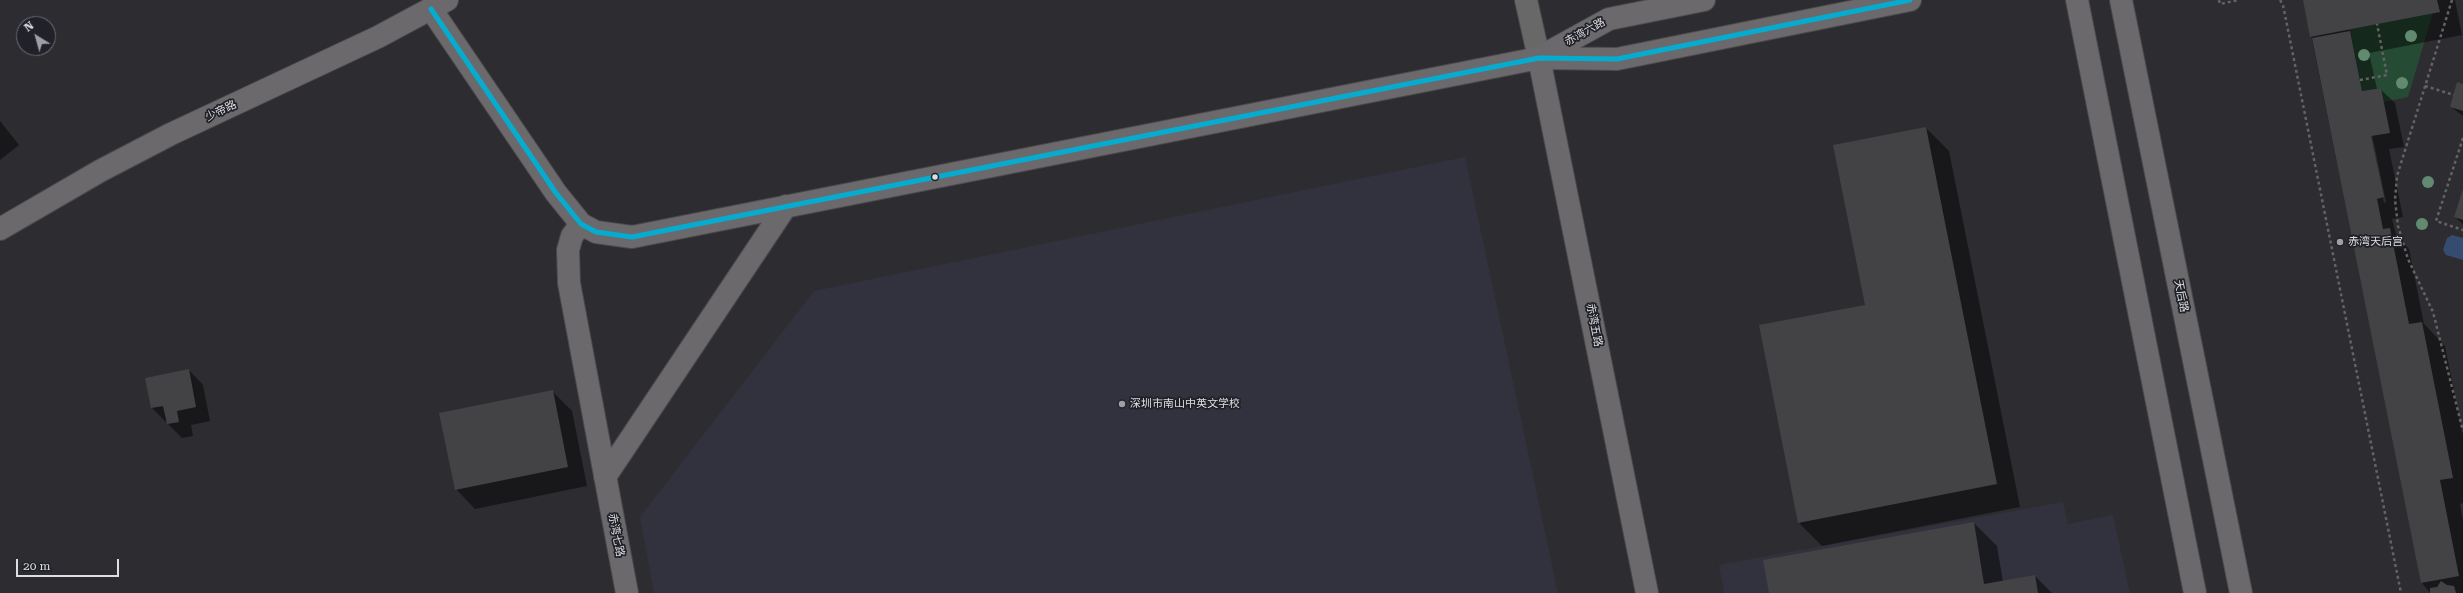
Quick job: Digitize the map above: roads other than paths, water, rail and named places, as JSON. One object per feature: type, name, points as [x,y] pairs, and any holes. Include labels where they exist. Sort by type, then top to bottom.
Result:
[{"type":"street","points":[[1526,0],[1539,58]]},
{"type":"street","name":"赤湾六路","points":[[1539,58],[1609,19],[1704,0]]},
{"type":"street","name":"赤湾六路","points":[[581,224],[596,232],[612,236],[632,237],[1539,58],[1617,58],[1910,0]]},
{"type":"street","points":[[2077,0],[2195,593]]},
{"type":"street","name":"天后路","points":[[2121,0],[2241,593]]},
{"type":"street","points":[[439,4],[556,193],[581,224]]},
{"type":"street","name":"少帝路","points":[[0,229],[100,171],[164,138],[378,37],[439,4]]},
{"type":"street","name":"赤湾五路","points":[[1539,58],[1647,593]]},
{"type":"street","points":[[605,477],[786,206]]},
{"type":"street","name":"赤湾七路","points":[[581,224],[572,236],[568,250],[569,283],[627,593]]},
{"type":"water","points":[[2452,235],[2463,238],[2463,260],[2446,255],[2443,250],[2447,238]]},
{"type":"place","name":"赤湾天后宫","points":[[2340,242]]},
{"type":"place","name":"深圳市南山中英文学校","points":[[1122,404]]}]
